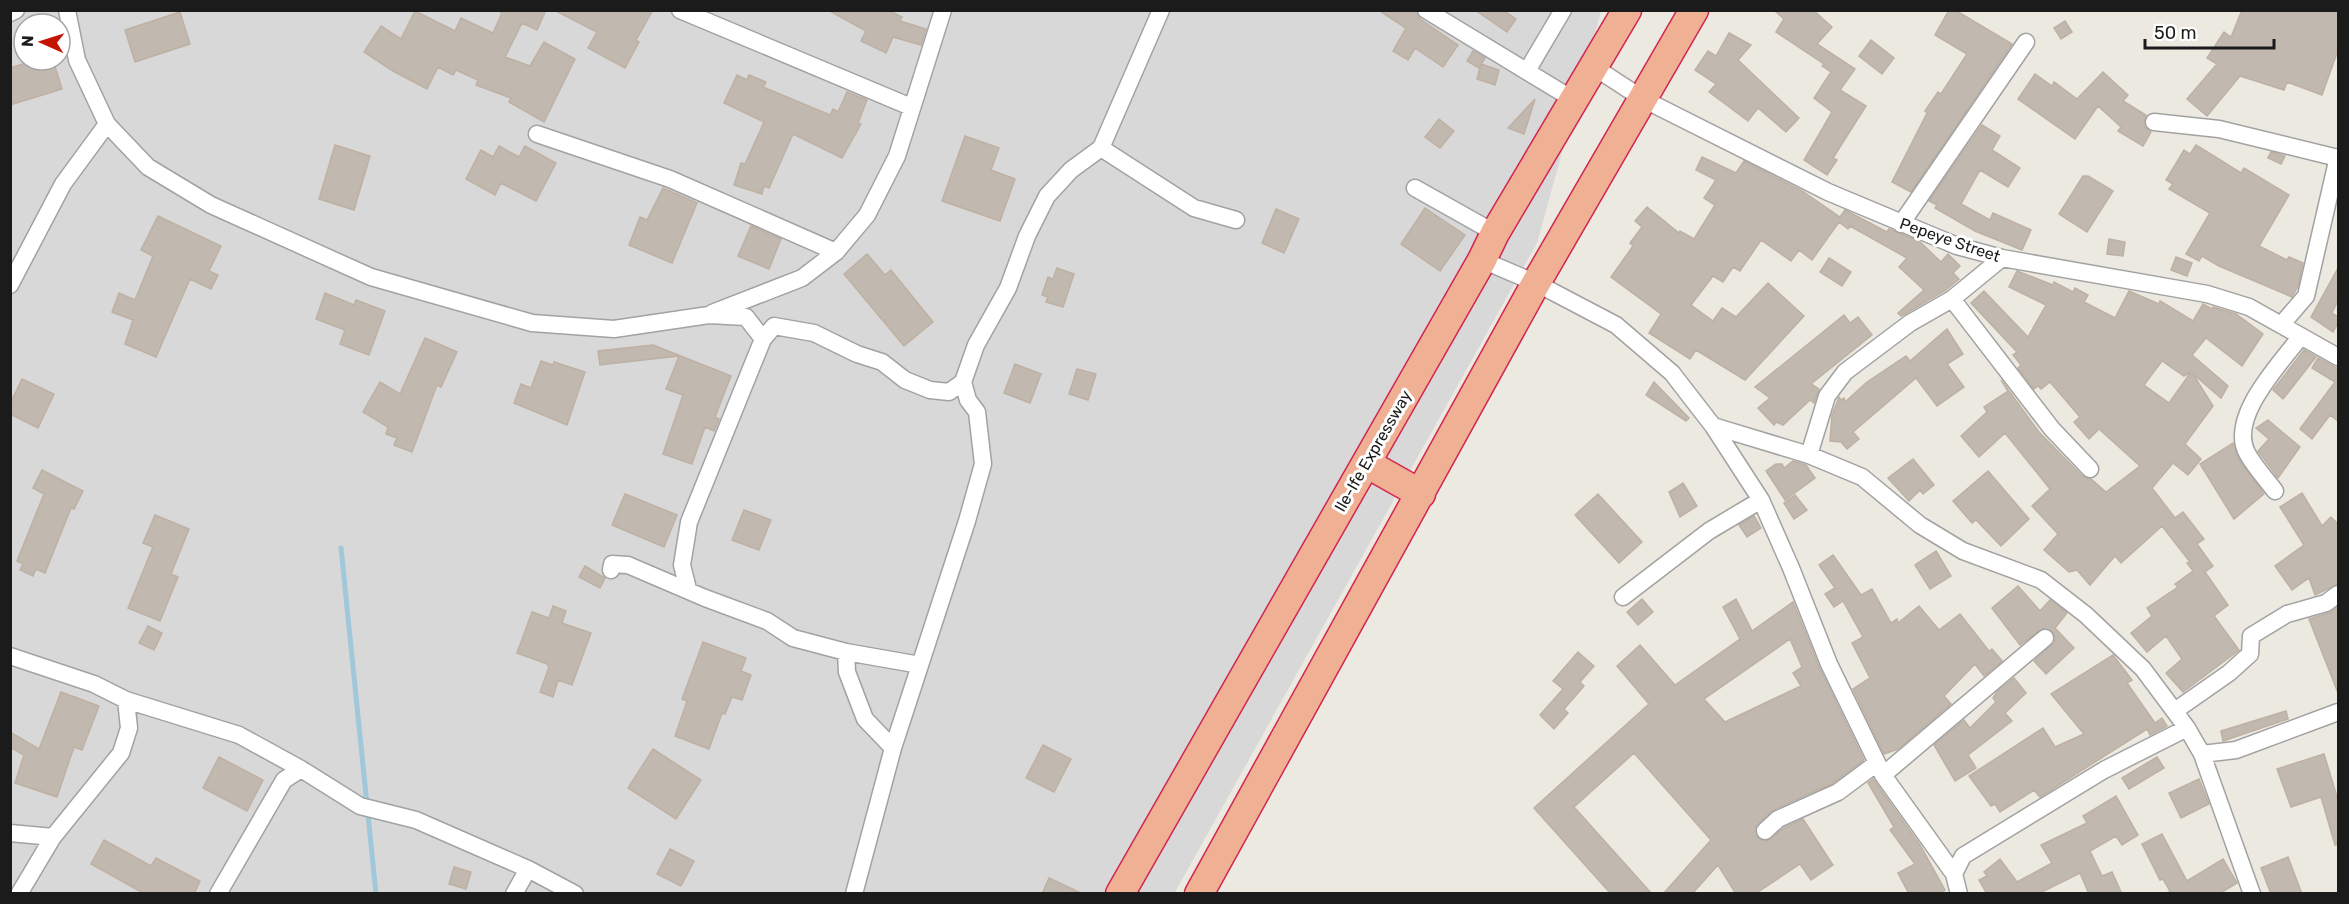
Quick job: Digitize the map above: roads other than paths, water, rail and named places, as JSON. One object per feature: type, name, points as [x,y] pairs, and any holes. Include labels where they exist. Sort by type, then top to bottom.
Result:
[{"type":"highway","name":"Ile-Ife Expressway","points":[[1120,894],[1482,261],[1495,233],[1627,10]]},
{"type":"highway","points":[[1199,894],[1536,283],[1694,10]]},
{"type":"highway","points":[[1366,463],[1421,494]]},
{"type":"street","points":[[10,13],[16,10]]},
{"type":"street","points":[[680,10],[911,107]]},
{"type":"street","points":[[709,315],[802,278],[836,252],[867,214],[897,156],[943,10]]},
{"type":"street","points":[[854,894],[893,748],[983,464],[977,412],[968,400],[963,382],[976,345],[1008,288],[1027,236],[1047,196],[1071,170],[1101,148],[1161,10]]},
{"type":"street","points":[[1426,10],[1574,100]]},
{"type":"street","points":[[1527,71],[1563,10]]},
{"type":"street","points":[[72,26],[77,60],[106,124],[148,167],[211,205],[372,277],[532,323],[614,329],[709,315],[746,317],[763,339]]},
{"type":"street","points":[[1901,224],[2026,42]]},
{"type":"street","name":"Pepeye Street","points":[[1593,68],[1643,99],[1828,192],[1957,246],[2002,258],[2207,294],[2249,307],[2338,357]]},
{"type":"street","points":[[2154,122],[2218,129],[2338,157],[2306,296],[2281,325]]},
{"type":"street","points":[[10,285],[63,184],[106,124]]},
{"type":"street","points":[[537,134],[670,179],[836,252]]},
{"type":"street","points":[[1101,148],[1194,208],[1236,220]]},
{"type":"street","points":[[1415,188],[1495,233]]},
{"type":"street","points":[[1809,455],[1827,396],[1845,372],[1910,323],[1952,298],[2002,258]]},
{"type":"street","points":[[1482,261],[1536,283],[1616,325],[1671,373],[1713,426],[1761,501],[1791,568],[1829,664],[1880,769],[1954,874],[1959,894]]},
{"type":"street","points":[[1952,298],[2052,429],[2090,469]]},
{"type":"street","points":[[688,589],[682,565],[689,522],[763,339],[774,326],[814,333],[857,354],[882,362],[905,380],[930,390],[949,392],[963,382]]},
{"type":"street","points":[[2275,491],[2246,452],[2244,424],[2250,404],[2301,336]]},
{"type":"street","points":[[1713,426],[1809,455],[1862,477],[1920,525],[1964,551],[2040,580],[2102,630],[2143,669],[2176,710],[2202,754],[2252,894]]},
{"type":"street","points":[[1623,597],[1709,531],[1761,501]]},
{"type":"street","points":[[611,570],[612,564],[628,565],[705,598],[767,621],[793,638],[846,652],[920,665]]},
{"type":"street","points":[[2176,710],[2229,673],[2250,654],[2251,636],[2287,614],[2326,603],[2338,594]]},
{"type":"street","points":[[1765,831],[1778,819],[1838,792],[1880,769],[2045,638]]},
{"type":"street","points":[[846,652],[847,672],[864,719],[893,748]]},
{"type":"street","points":[[10,656],[94,684],[126,700],[239,735],[301,769],[360,806],[416,820],[528,869],[576,894]]},
{"type":"street","points":[[19,894],[53,837],[121,753],[129,728],[126,700]]},
{"type":"street","points":[[129,728],[161,710]]},
{"type":"street","points":[[2202,754],[2236,750],[2338,712]]},
{"type":"street","points":[[1954,874],[1963,855],[2104,770],[2187,728]]},
{"type":"street","points":[[218,894],[284,780],[301,769]]},
{"type":"street","points":[[10,833],[53,837]]},
{"type":"street","points":[[514,894],[528,869]]},
{"type":"waterway","points":[[341,548],[376,894]]}]
